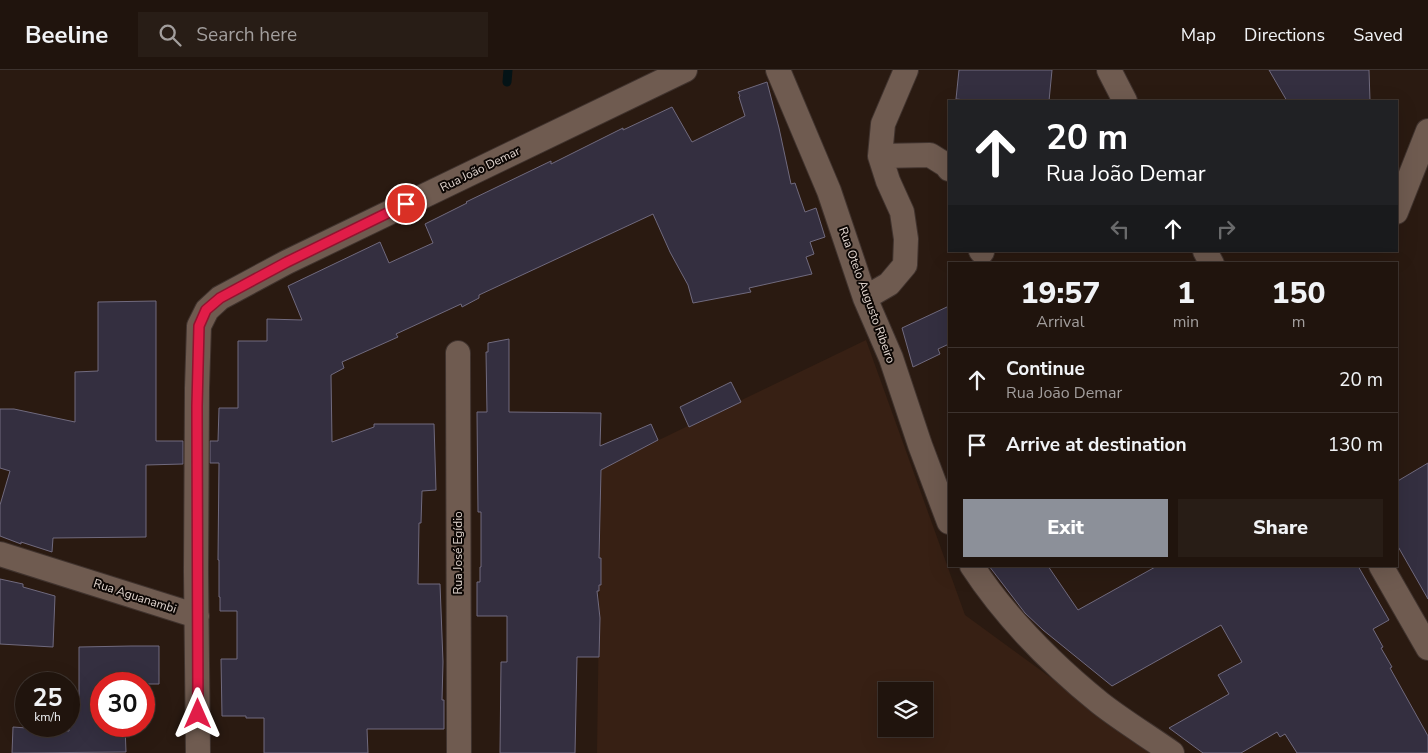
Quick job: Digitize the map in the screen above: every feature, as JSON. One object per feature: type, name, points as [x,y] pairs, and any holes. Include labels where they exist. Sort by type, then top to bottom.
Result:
[{"type":"street","name":"Rua João Demar","points":[[197,616],[199,326],[206,310],[220,298],[287,262],[685,70]]},
{"type":"street","name":"Rua Otelo Augusto Ribeiro","points":[[778,70],[829,191],[865,298],[891,358],[920,445],[948,519]]},
{"type":"street","points":[[865,298],[889,284],[905,266],[906,239],[902,212],[888,181],[880,156],[883,124],[906,70]]},
{"type":"street","points":[[1109,70],[1124,100]]},
{"type":"street","points":[[1398,207],[1428,131]]},
{"type":"street","points":[[880,156],[930,155],[948,168]]},
{"type":"street","name":"Rua José Egídio","points":[[458,352],[458,753]]},
{"type":"street","name":"Rua Aguanambi","points":[[0,554],[197,616]]},
{"type":"street","points":[[973,567],[985,586],[1021,630],[1064,671],[1101,704],[1172,753]]},
{"type":"street","points":[[1382,567],[1428,648]]},
{"type":"street","points":[[197,616],[198,753]]},
{"type":"shaded area","points":[[866,340],[965,615],[1154,753],[597,753],[601,468]]},
{"type":"building","points":[[959,70],[1052,70],[1049,100],[956,99]]},
{"type":"building","points":[[1269,70],[1369,70],[1370,100],[1286,100]]},
{"type":"building","points":[[767,82],[791,184],[795,183],[805,212],[816,208],[825,237],[810,242],[814,254],[806,257],[812,274],[749,288],[751,292],[693,303],[688,285],[670,252],[653,214],[479,295],[479,298],[462,307],[461,304],[396,334],[398,337],[342,362],[344,368],[331,375],[332,442],[374,427],[374,424],[434,424],[436,490],[422,491],[421,523],[419,523],[418,584],[440,584],[444,729],[367,729],[368,753],[264,753],[264,718],[222,716],[221,659],[237,659],[237,611],[220,611],[218,560],[219,463],[210,463],[210,441],[218,441],[219,408],[238,408],[238,341],[267,341],[267,319],[302,320],[288,286],[380,242],[389,263],[433,243],[425,224],[551,161],[551,164],[623,128],[623,130],[672,107],[692,142],[745,116],[738,92]]},
{"type":"building","points":[[156,301],[156,441],[183,441],[183,464],[146,465],[146,537],[53,538],[52,552],[0,536],[0,505],[10,471],[0,468],[0,409],[14,409],[75,422],[75,372],[98,371],[98,302]]},
{"type":"building","points":[[948,306],[948,344],[938,349],[940,354],[913,367],[902,328]]},
{"type":"building","points":[[509,339],[509,412],[601,413],[600,446],[651,424],[658,440],[601,470],[599,558],[601,558],[601,585],[599,585],[599,591],[597,591],[600,618],[599,657],[577,657],[575,753],[500,753],[501,662],[507,662],[507,616],[477,616],[477,582],[480,582],[481,567],[481,512],[478,512],[477,412],[487,412],[486,352],[488,352],[488,343]]},
{"type":"building","points":[[731,382],[741,402],[689,427],[680,407]]},
{"type":"building","points":[[1428,463],[1428,599],[1398,546],[1398,481]]},
{"type":"building","points":[[990,567],[1049,567],[1078,610],[1155,567],[1359,567],[1389,620],[1373,629],[1392,667],[1390,668],[1428,736],[1428,753],[1297,753],[1285,734],[1280,737],[1277,732],[1241,753],[1203,753],[1169,728],[1229,694],[1218,675],[1242,662],[1221,625],[1112,686],[1025,613]]},
{"type":"building","points":[[0,579],[23,584],[23,587],[55,596],[53,647],[0,644]]},
{"type":"building","points":[[159,646],[159,684],[155,684],[155,672],[90,672],[90,737],[125,737],[126,752],[12,753],[13,727],[15,727],[15,737],[80,737],[79,647]]},
{"type":"waterway","points":[[507,82],[508,70]]},
{"type":"route","points":[[198,714],[196,572],[199,326],[206,310],[220,298],[287,262],[406,204]]}]
